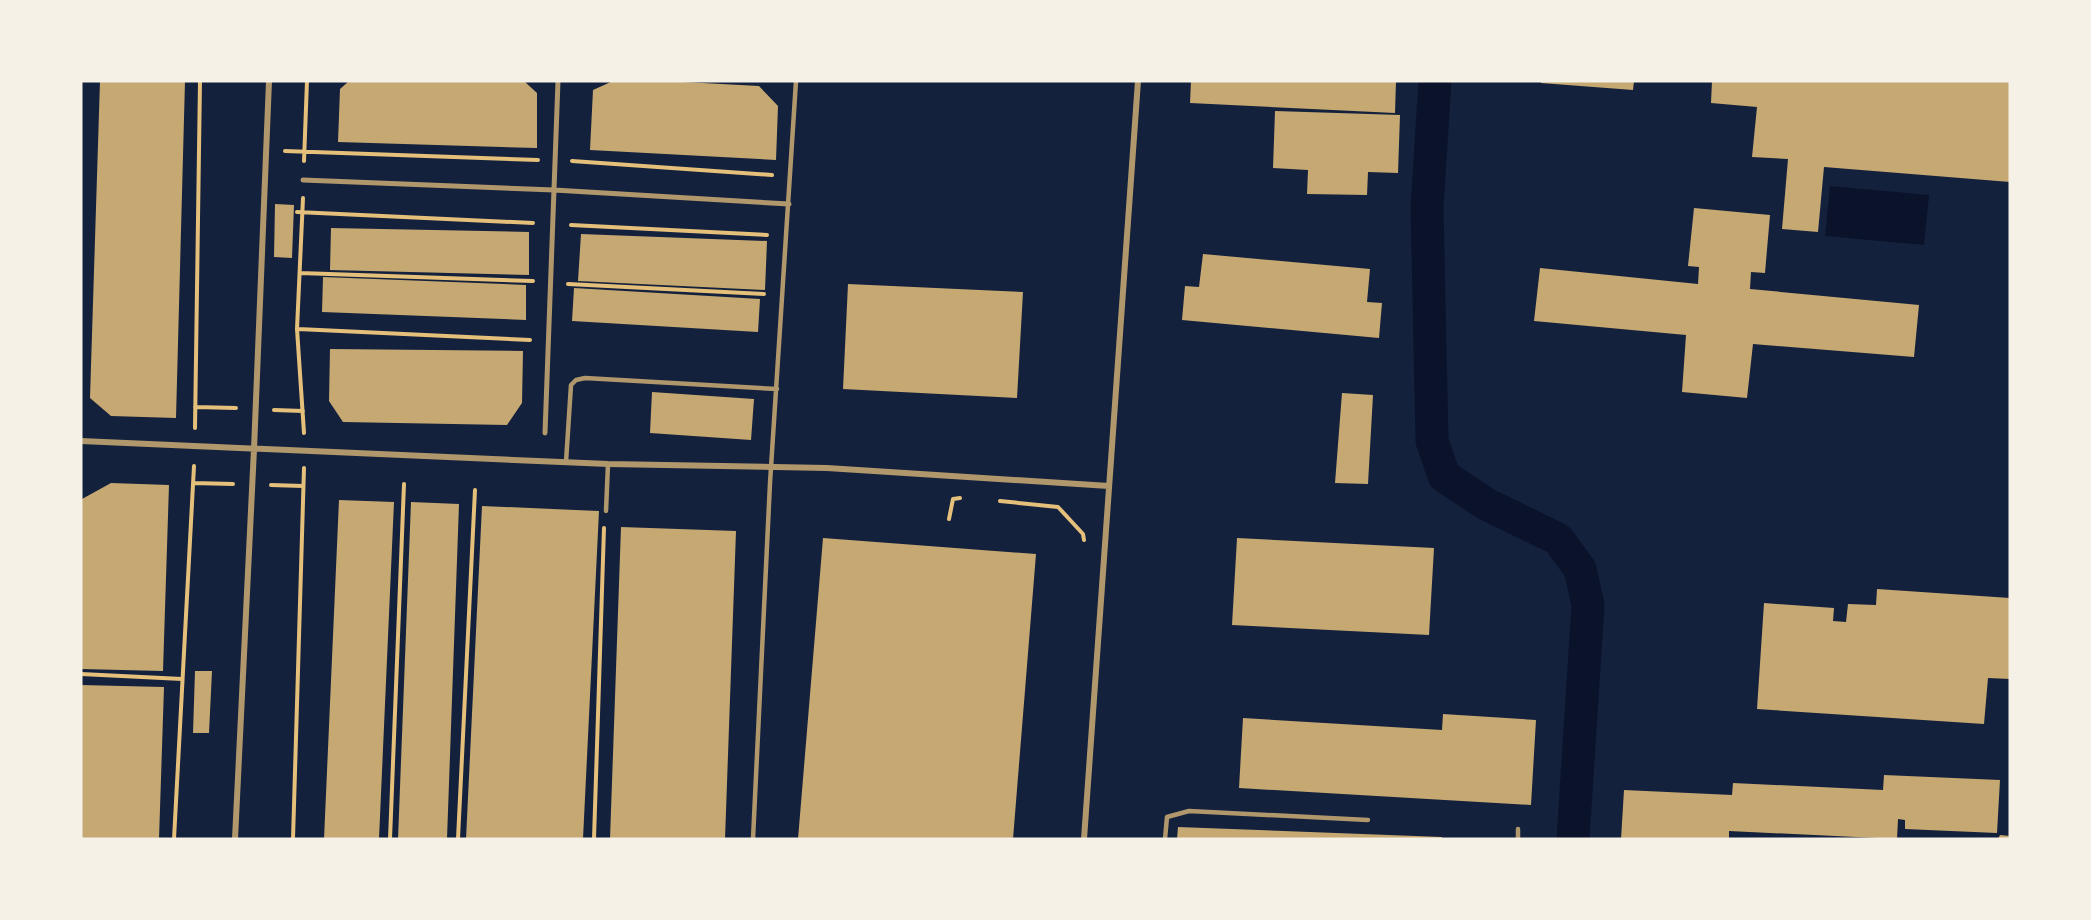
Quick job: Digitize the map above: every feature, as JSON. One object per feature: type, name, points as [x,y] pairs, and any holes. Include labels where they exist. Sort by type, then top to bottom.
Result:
[{"type":"street","points":[[234,839],[254,449],[269,81]]},
{"type":"street","points":[[545,433],[558,81]]},
{"type":"street","points":[[1084,839],[1138,81]]},
{"type":"street","points":[[303,180],[554,190],[789,204]]},
{"type":"street","points":[[81,441],[608,464],[771,466],[1109,486]]},
{"type":"lane","points":[[753,839],[771,466],[796,81]]},
{"type":"lane","points":[[566,462],[571,385],[576,380],[585,378],[777,389]]},
{"type":"lane","points":[[606,511],[608,464]]},
{"type":"lane","points":[[1165,839],[1167,817],[1189,811],[1368,820]]},
{"type":"lane","points":[[1518,829],[1518,839]]},
{"type":"path","points":[[195,407],[200,81]]},
{"type":"path","points":[[303,411],[297,329],[307,81]]},
{"type":"path","points":[[266,150],[555,160],[790,176]]},
{"type":"path","points":[[300,212],[787,236]]},
{"type":"path","points":[[297,329],[548,340]]},
{"type":"path","points":[[174,839],[193,483]]},
{"type":"path","points":[[390,839],[404,484]]},
{"type":"path","points":[[293,839],[303,486]]},
{"type":"path","points":[[458,839],[475,490]]},
{"type":"path","points":[[949,519],[953,499],[970,497]]},
{"type":"path","points":[[992,500],[1058,507],[1083,534]]},
{"type":"path","points":[[467,512],[474,512]]},
{"type":"path","points":[[594,839],[604,523]]},
{"type":"path","points":[[81,674],[182,679]]},
{"type":"water","points":[[1830,186],[1929,195],[1924,245],[1825,236]]},
{"type":"building","points":[[100,81],[185,81],[176,418],[111,416],[90,398]]},
{"type":"building","points":[[349,81],[524,81],[537,93],[537,148],[338,142],[340,89]]},
{"type":"building","points":[[613,81],[759,86],[778,106],[776,160],[590,150],[593,90]]},
{"type":"building","points":[[1191,81],[1396,81],[1395,113],[1190,103]]},
{"type":"building","points":[[1541,81],[1634,81],[1633,90],[1541,83]]},
{"type":"building","points":[[1712,81],[2010,81],[2010,182],[1824,167],[1818,232],[1782,229],[1788,159],[1752,157],[1757,107],[1711,103]]},
{"type":"building","points":[[1275,111],[1400,115],[1398,173],[1368,172],[1367,195],[1307,194],[1308,170],[1273,168]]},
{"type":"building","points":[[275,204],[294,205],[292,258],[274,257]]},
{"type":"building","points":[[1694,208],[1770,215],[1765,273],[1751,272],[1750,289],[1919,305],[1914,357],[1753,344],[1747,398],[1682,392],[1686,335],[1534,321],[1540,268],[1698,284],[1699,267],[1688,266]]},
{"type":"building","points":[[331,228],[529,232],[529,275],[330,270]]},
{"type":"building","points":[[581,234],[767,241],[765,290],[578,281]]},
{"type":"building","points":[[1203,254],[1370,269],[1367,302],[1382,303],[1379,338],[1182,320],[1185,286],[1199,287]]},
{"type":"building","points":[[323,277],[526,285],[526,320],[322,312]]},
{"type":"building","points":[[848,284],[1023,292],[1017,398],[843,389]]},
{"type":"building","points":[[574,288],[760,299],[758,332],[572,321]]},
{"type":"building","points":[[330,349],[523,351],[522,403],[507,425],[343,422],[329,401]]},
{"type":"building","points":[[652,392],[754,399],[751,440],[650,433]]},
{"type":"building","points":[[1342,393],[1373,395],[1368,484],[1335,483]]},
{"type":"building","points":[[111,483],[169,485],[163,671],[81,669],[82,499]]},
{"type":"building","points":[[339,500],[394,502],[379,839],[324,839]]},
{"type":"building","points":[[411,502],[459,504],[447,839],[398,839]]},
{"type":"building","points":[[482,506],[599,511],[583,839],[466,839]]},
{"type":"building","points":[[621,527],[736,531],[725,839],[610,839]]},
{"type":"building","points":[[823,538],[1036,554],[1013,839],[798,839]]},
{"type":"building","points":[[1237,538],[1434,548],[1429,635],[1232,625]]},
{"type":"building","points":[[1877,589],[2010,598],[2010,679],[1988,678],[1984,724],[1757,709],[1764,603],[1834,608],[1833,621],[1846,622],[1848,604],[1876,605]]},
{"type":"building","points":[[195,671],[212,671],[209,733],[193,733]]},
{"type":"building","points":[[81,685],[164,687],[159,839],[81,839]]},
{"type":"building","points":[[1443,714],[1536,720],[1531,805],[1239,788],[1243,718],[1442,730]]},
{"type":"building","points":[[1884,775],[2000,780],[1997,833],[1905,829],[1905,820],[1898,819],[1897,839],[1729,831],[1729,839],[1621,839],[1624,790],[1732,795],[1733,783],[1883,790]]},
{"type":"building","points":[[1178,827],[1442,837],[1442,839],[1177,839]]},
{"type":"building","points":[[2000,835],[2010,836],[2010,839],[1998,839]]},
{"type":"waterway","points":[[1435,81],[1427,207],[1432,441],[1444,476],[1486,504],[1558,539],[1580,569],[1588,605],[1573,839]]}]
